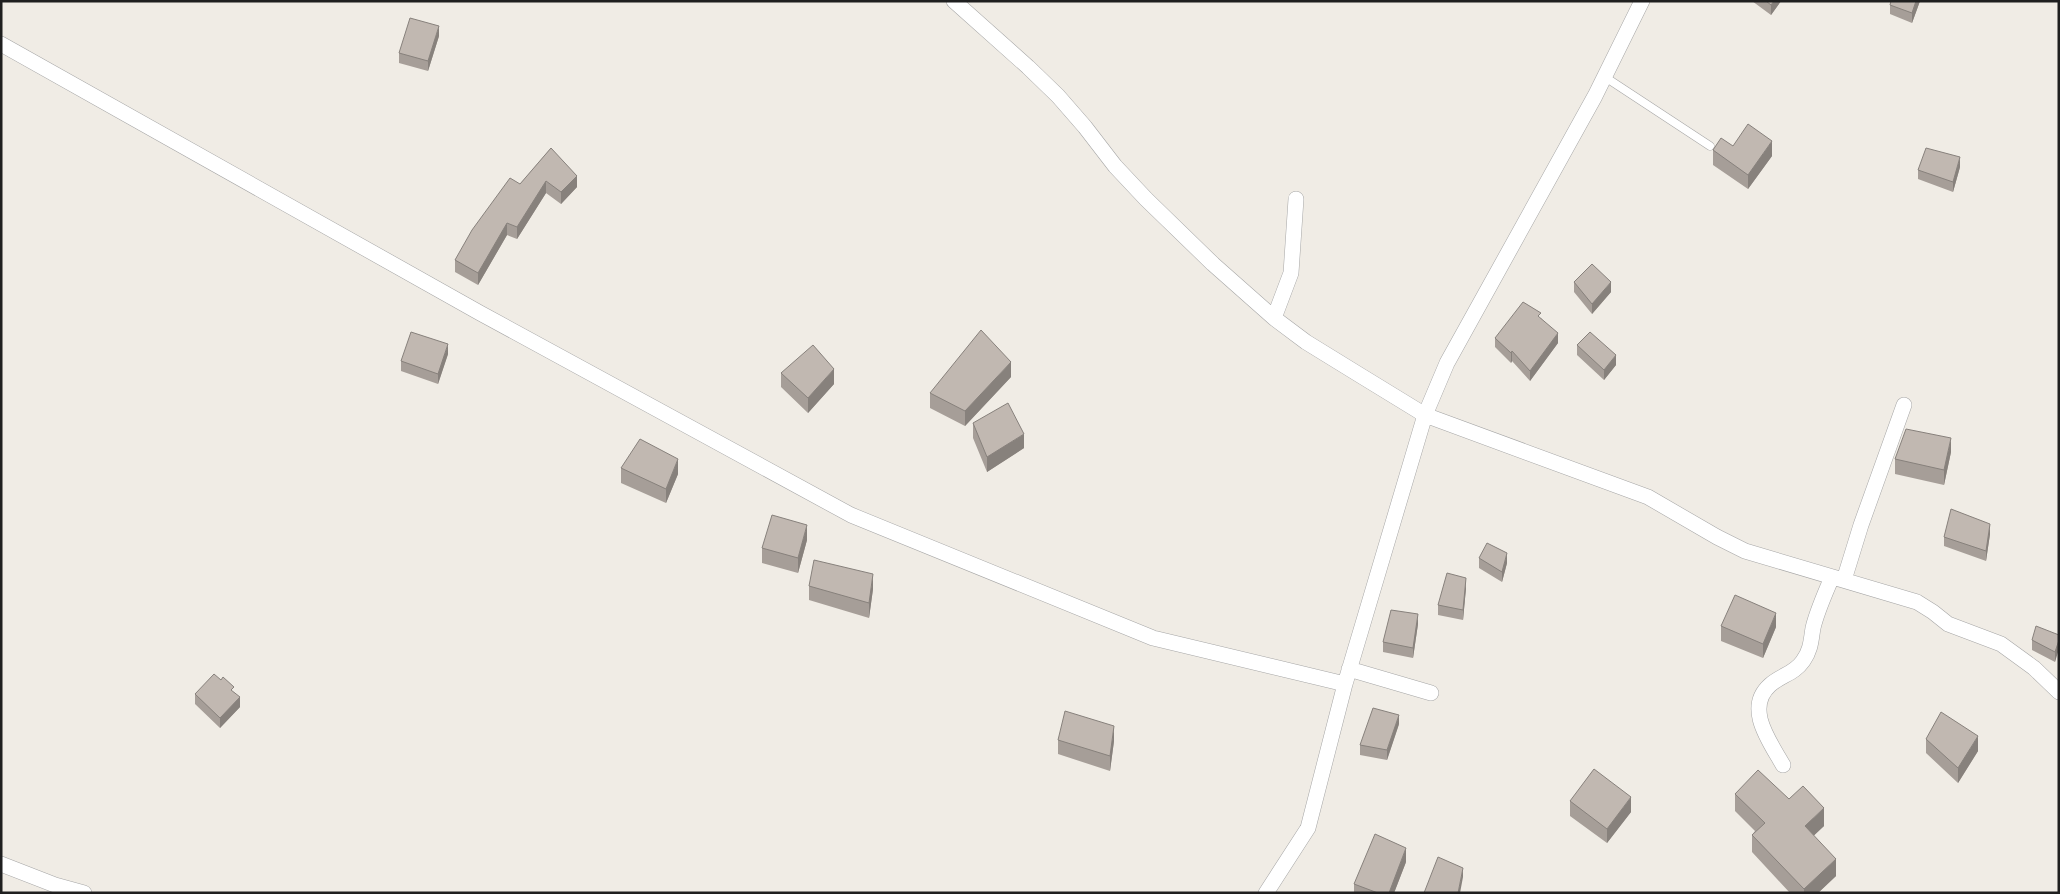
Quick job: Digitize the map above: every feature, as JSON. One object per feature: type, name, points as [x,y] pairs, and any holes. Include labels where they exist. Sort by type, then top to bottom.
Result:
[{"type":"street","points":[[954,1],[1058,96],[1115,166],[1184,237],[1274,318],[1306,342],[1425,414],[1648,497],[1717,538],[1746,551],[1916,602],[1934,612],[1948,624],[2001,644],[2034,668],[2059,692]]},
{"type":"street","points":[[1266,893],[1308,828],[1344,684],[1425,414],[1447,363],[1605,77],[1642,1]]},
{"type":"street","points":[[1,44],[480,313],[851,514],[1153,638],[1344,684]]},
{"type":"street","points":[[1274,318],[1291,273],[1296,199]]},
{"type":"street","points":[[1783,765],[1764,730],[1758,713],[1760,698],[1769,686],[1793,672],[1810,650],[1813,627],[1838,579],[1861,524],[1904,405]]},
{"type":"street","points":[[1349,669],[1431,693]]},
{"type":"street","points":[[1,864],[55,885],[84,893]]},
{"type":"lane","points":[[1605,77],[1710,146]]},
{"type":"building","points":[[1766,1],[1774,1],[1771,5]]},
{"type":"building","points":[[1891,1],[1916,1],[1912,13],[1890,5]]},
{"type":"building","points":[[410,18],[439,26],[428,61],[399,53]]},
{"type":"building","points":[[1748,124],[1772,141],[1748,175],[1713,150],[1721,138],[1733,146]]},
{"type":"building","points":[[551,148],[577,176],[561,192],[546,181],[517,227],[507,223],[478,273],[455,260],[472,230],[510,178],[520,184]]},
{"type":"building","points":[[1926,148],[1960,157],[1953,182],[1918,170]]},
{"type":"building","points":[[1592,264],[1611,282],[1592,304],[1574,282]]},
{"type":"building","points":[[1523,302],[1541,313],[1538,316],[1558,333],[1530,371],[1512,351],[1511,353],[1495,338]]},
{"type":"building","points":[[981,330],[1011,362],[965,411],[930,393]]},
{"type":"building","points":[[411,332],[448,344],[438,374],[401,361]]},
{"type":"building","points":[[1590,332],[1616,355],[1604,370],[1577,345]]},
{"type":"building","points":[[813,345],[834,369],[808,398],[781,373]]},
{"type":"building","points":[[1008,403],[1024,434],[987,457],[973,423]]},
{"type":"building","points":[[1906,429],[1951,438],[1944,470],[1895,459]]},
{"type":"building","points":[[640,439],[678,459],[666,489],[621,468]]},
{"type":"building","points":[[1951,509],[1990,524],[1986,551],[1944,537]]},
{"type":"building","points":[[772,515],[807,525],[798,558],[762,548]]},
{"type":"building","points":[[1487,543],[1507,553],[1502,572],[1479,558]]},
{"type":"building","points":[[814,560],[873,574],[869,603],[809,586]]},
{"type":"building","points":[[1447,573],[1466,578],[1463,610],[1438,605]]},
{"type":"building","points":[[1735,595],[1776,613],[1763,644],[1721,626]]},
{"type":"building","points":[[1391,610],[1418,614],[1413,648],[1383,642]]},
{"type":"building","points":[[2036,626],[2059,635],[2055,652],[2032,640]]},
{"type":"building","points":[[214,674],[221,680],[223,677],[234,687],[231,690],[240,697],[220,718],[195,694]]},
{"type":"building","points":[[1373,708],[1399,715],[1387,750],[1360,745]]},
{"type":"building","points":[[1065,711],[1114,726],[1110,756],[1058,740]]},
{"type":"building","points":[[1941,712],[1978,736],[1958,768],[1926,739]]},
{"type":"building","points":[[1594,769],[1631,797],[1607,829],[1570,801]]},
{"type":"building","points":[[1758,770],[1789,799],[1803,786],[1824,808],[1805,826],[1836,859],[1804,889],[1752,835],[1765,823],[1735,794]]},
{"type":"building","points":[[1375,834],[1406,848],[1389,893],[1378,893],[1354,884]]},
{"type":"building","points":[[1438,857],[1463,868],[1458,893],[1424,893]]}]
